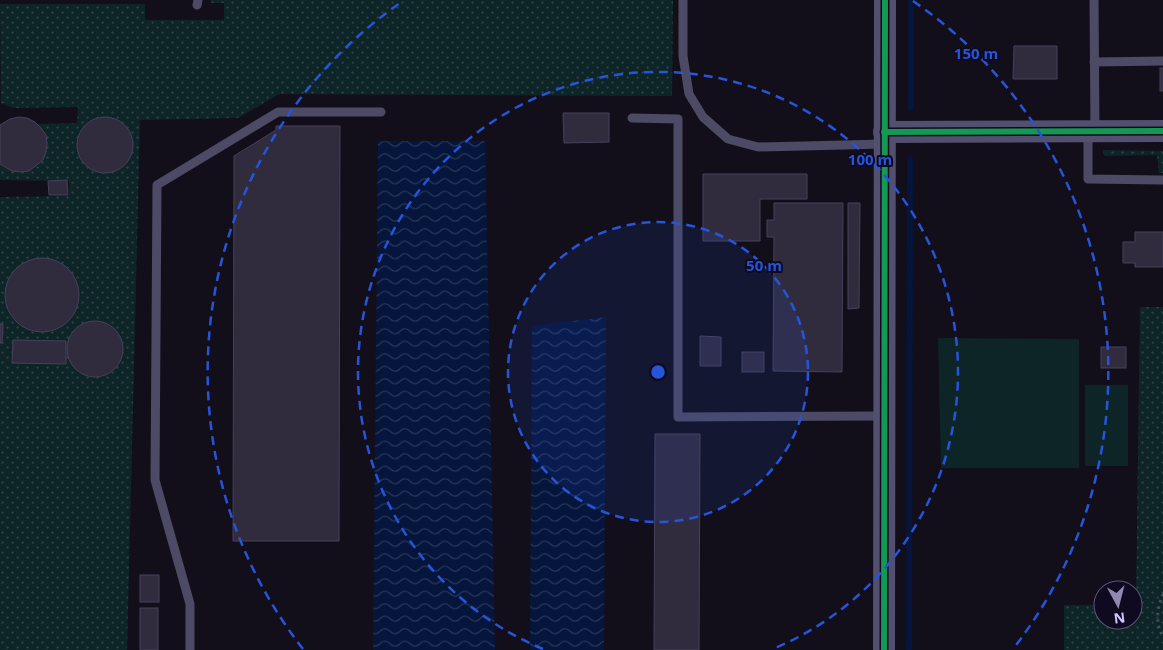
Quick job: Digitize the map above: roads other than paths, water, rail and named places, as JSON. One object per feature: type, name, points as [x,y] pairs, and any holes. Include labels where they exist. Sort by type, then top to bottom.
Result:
[{"type":"street","points":[[884,650],[886,416],[885,0]]},
{"type":"street","points":[[884,138],[1092,131],[1163,131]]},
{"type":"lane","points":[[683,0],[683,56],[689,94],[703,117],[728,139],[758,147],[884,138]]},
{"type":"lane","points":[[1094,0],[1092,131],[1088,179],[1163,180]]},
{"type":"lane","points":[[1094,62],[1163,61]]},
{"type":"lane","points":[[190,650],[190,604],[155,480],[157,185],[278,112],[381,112]]},
{"type":"lane","points":[[632,118],[678,119],[678,417],[886,416]]},
{"type":"water","points":[[378,141],[485,141],[495,650],[373,650]]},
{"type":"water","points":[[606,317],[604,650],[530,650],[532,326]]},
{"type":"waterway","points":[[911,0],[911,108]]},
{"type":"waterway","points":[[909,650],[910,159]]}]
